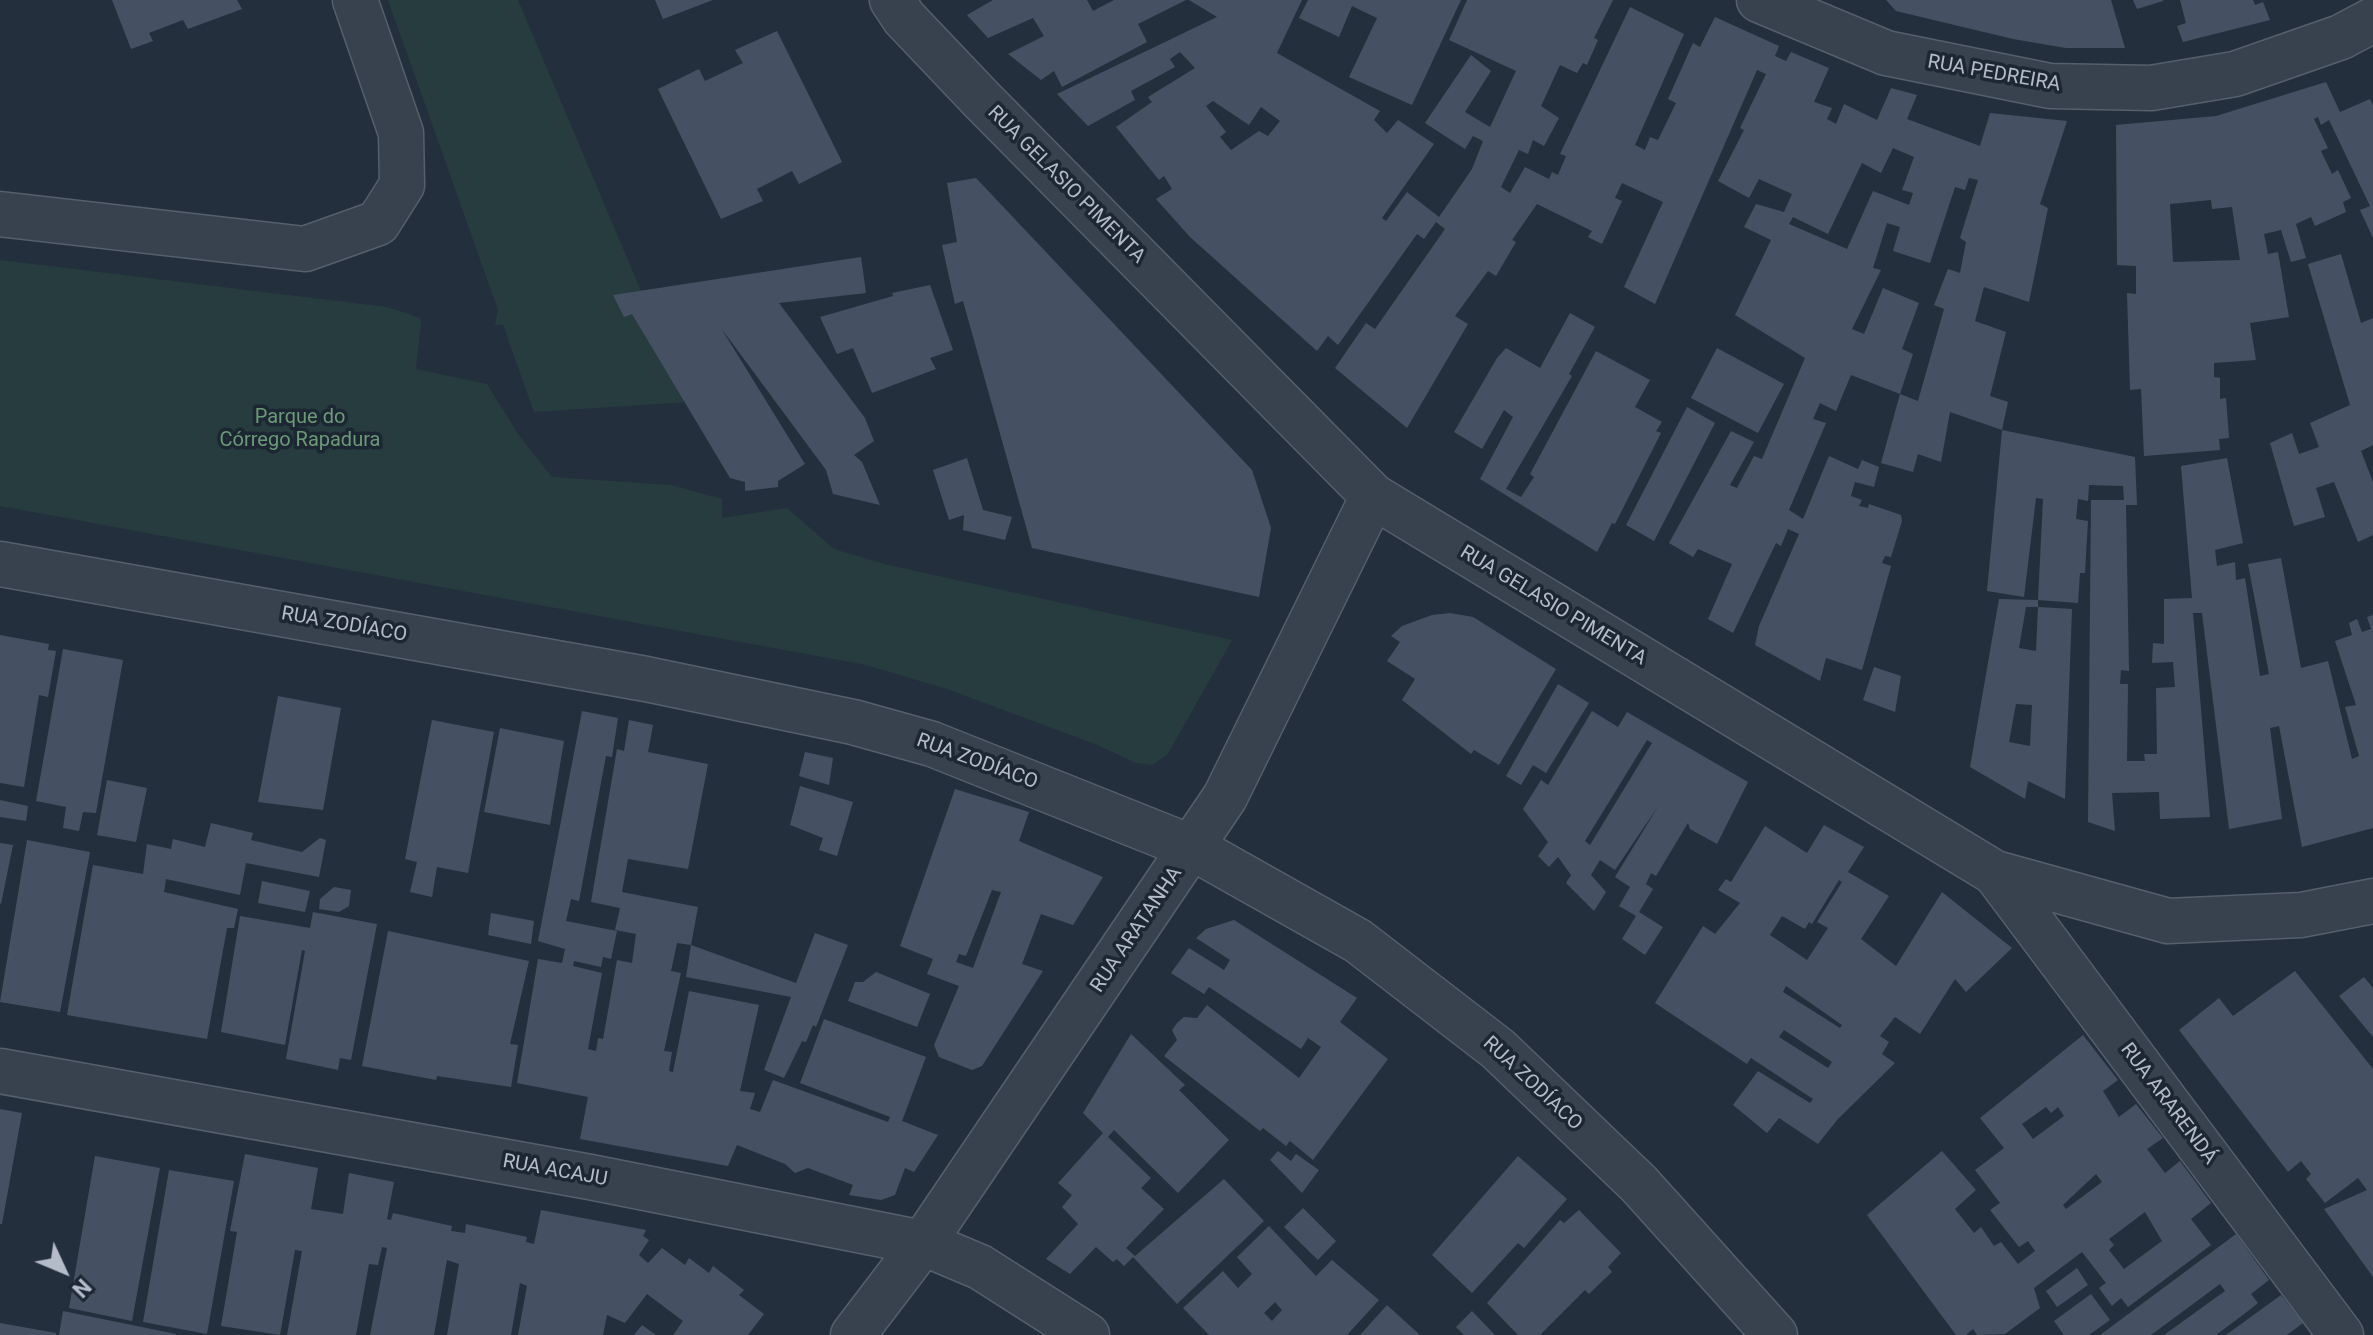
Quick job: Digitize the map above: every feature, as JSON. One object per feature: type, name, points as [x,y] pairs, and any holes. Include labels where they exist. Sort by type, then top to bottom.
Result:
[{"type":"street","points":[[0,214],[305,249],[378,223],[402,185],[401,133],[355,0]]},
{"type":"street","name":"RUA GELASIO PIMENTA","points":[[892,0],[904,18],[982,100],[1373,496],[1995,873],[2168,921],[2301,915],[2373,901]]},
{"type":"street","name":"RUA PEDREIRA","points":[[1759,0],[1806,12],[1886,53],[1967,72],[2050,86],[2151,88],[2235,74],[2341,37],[2373,20]]},
{"type":"street","name":"RUA ARATANHA","points":[[853,1335],[923,1243],[1225,797],[1373,496]]},
{"type":"street","name":"RUA ZODÍACO","points":[[0,564],[660,682],[853,722],[932,744],[1193,848],[1358,941],[1498,1049],[1639,1184],[1775,1335]]},
{"type":"street","name":"RUA ARARENDÁ","points":[[1995,873],[2341,1335]]},
{"type":"street","name":"RUA ACAJU","points":[[0,1071],[590,1177],[923,1243],[980,1267],[1087,1335]]},
{"type":"green space","points":[[388,0],[518,0],[688,402],[534,412],[503,325],[495,325],[498,310]]},
{"type":"green space","name":"Parque do Córrego Rapadura","points":[[0,260],[387,307],[420,318],[416,369],[487,384],[518,434],[552,477],[671,485],[722,499],[722,518],[787,508],[834,549],[888,565],[1232,640],[1168,754],[1152,765],[1136,763],[1095,744],[947,689],[866,665],[0,506]]},
{"type":"building","points":[[112,0],[237,0],[242,9],[188,29],[183,20],[149,33],[153,41],[131,49]]},
{"type":"building","points":[[655,0],[713,0],[663,19]]},
{"type":"building","points":[[993,0],[1087,0],[1093,11],[1114,0],[1186,0],[1138,24],[1147,42],[1062,87],[1054,71],[1041,80],[1008,54],[1044,36],[1033,18],[988,38],[967,15]]},
{"type":"building","points":[[1189,0],[1302,0],[1277,53],[1380,111],[1374,120],[1387,133],[1398,120],[1434,144],[1382,218],[1386,221],[1407,192],[1439,217],[1472,169],[1483,141],[1473,136],[1465,149],[1425,123],[1471,55],[1491,71],[1465,112],[1490,127],[1516,71],[1449,40],[1467,0],[1613,0],[1594,38],[1598,40],[1587,65],[1583,63],[1577,73],[1560,65],[1541,106],[1559,118],[1544,146],[1533,140],[1528,154],[1519,150],[1501,187],[1510,193],[1525,167],[1549,179],[1552,172],[1558,175],[1566,156],[1560,154],[1630,7],[1684,34],[1635,145],[1645,150],[1650,137],[1658,140],[1676,103],[1668,99],[1693,43],[1700,47],[1715,17],[1779,46],[1775,56],[1786,61],[1791,52],[1829,68],[1814,102],[1832,108],[1827,119],[1836,124],[1844,104],[1877,120],[1891,88],[1917,95],[1907,119],[1980,146],[1990,113],[2067,121],[2040,204],[2048,208],[2029,302],[1984,287],[1975,321],[2006,332],[1990,396],[2008,402],[2002,430],[1950,412],[1941,462],[1918,454],[1913,472],[1881,463],[1900,394],[1851,375],[1836,411],[1820,403],[1813,419],[1826,423],[1789,510],[1803,519],[1829,456],[1858,469],[1862,460],[1879,467],[1874,487],[1855,482],[1851,496],[1862,500],[1859,506],[1868,508],[1869,504],[1901,515],[1891,557],[1885,556],[1882,563],[1891,566],[1862,670],[1826,658],[1820,681],[1755,645],[1759,626],[1799,534],[1788,529],[1781,546],[1776,543],[1733,633],[1708,619],[1732,564],[1698,549],[1693,557],[1669,543],[1731,431],[1754,442],[1730,485],[1737,488],[1754,456],[1762,459],[1805,358],[1735,315],[1771,240],[1744,227],[1756,204],[1784,212],[1792,194],[1759,179],[1749,198],[1718,181],[1744,130],[1740,128],[1766,74],[1757,70],[1655,304],[1624,287],[1663,202],[1622,183],[1615,198],[1622,201],[1602,244],[1588,237],[1592,231],[1537,204],[1512,240],[1516,242],[1496,276],[1488,271],[1455,316],[1468,324],[1407,428],[1335,368],[1366,323],[1375,329],[1445,229],[1436,222],[1424,239],[1417,234],[1338,345],[1328,336],[1317,351],[1190,237],[1156,199],[1172,189],[1164,176],[1159,180],[1116,127],[1152,102],[1148,97],[1195,68],[1180,52],[1170,59],[1175,67],[1131,91],[1135,100],[1088,126],[1057,94],[1217,17]],"holes":[[[1213,101],[1249,125],[1261,107],[1280,121],[1268,136],[1259,131],[1231,150],[1220,137],[1226,132],[1206,106]],[[1893,148],[1914,157],[1902,190],[1913,193],[1909,205],[1873,191],[1847,249],[1789,224],[1793,217],[1828,234],[1862,163],[1881,173]],[[1969,178],[1978,180],[1960,238],[1966,242],[1960,273],[1948,269],[1934,305],[1944,309],[1918,401],[1900,394],[1913,354],[1902,349],[1919,303],[1883,288],[1864,334],[1852,329],[1881,270],[1873,268],[1887,223],[1900,227],[1893,251],[1930,263],[1955,187],[1965,190]]]},
{"type":"building","points":[[1308,0],[1461,0],[1412,105],[1349,77],[1377,18],[1352,6],[1339,37],[1299,18]]},
{"type":"building","points":[[1886,0],[2111,0],[2125,48],[2066,48],[2013,39],[1896,11]]},
{"type":"building","points":[[2133,0],[2163,0],[2163,1],[2137,9]]},
{"type":"building","points":[[2180,0],[2253,0],[2255,5],[2263,2],[2270,20],[2183,42],[2177,26],[2186,23]]},
{"type":"building","points":[[777,31],[842,162],[799,184],[792,171],[757,189],[763,201],[721,219],[658,89],[699,69],[705,81],[743,63],[735,50]]},
{"type":"building","points":[[2326,82],[2340,112],[2370,99],[2373,105],[2373,238],[2360,210],[2370,206],[2329,120],[2321,125],[2318,117],[2314,119],[2328,148],[2321,151],[2332,174],[2338,170],[2351,198],[2343,202],[2346,212],[2315,226],[2311,217],[2296,224],[2306,258],[2291,262],[2281,230],[2264,234],[2268,254],[2278,252],[2289,317],[2250,323],[2256,360],[2214,363],[2214,377],[2220,378],[2220,399],[2226,398],[2229,438],[2219,439],[2220,450],[2144,456],[2141,389],[2130,390],[2127,293],[2136,294],[2136,266],[2117,265],[2116,125],[2216,116]],"holes":[[[2211,200],[2212,209],[2232,207],[2240,260],[2173,262],[2170,204]]]},
{"type":"building","points":[[976,178],[1252,470],[1271,528],[1259,597],[1032,548],[963,301],[955,304],[942,245],[957,242],[947,183]]},
{"type":"building","points":[[2341,254],[2361,323],[2373,318],[2373,445],[2361,451],[2373,482],[2373,535],[2358,542],[2334,482],[2316,488],[2325,517],[2294,526],[2270,443],[2292,433],[2299,454],[2319,447],[2310,423],[2350,405],[2308,264]]},
{"type":"building","points":[[861,257],[866,293],[779,303],[865,418],[874,441],[854,455],[862,462],[880,505],[833,494],[826,470],[721,328],[805,464],[778,481],[778,487],[745,491],[745,482],[730,478],[632,314],[624,317],[613,295]]},
{"type":"building","points":[[930,285],[953,350],[930,358],[936,369],[872,393],[853,348],[837,354],[820,317],[893,296],[892,293]]},
{"type":"building","points":[[1570,313],[1595,327],[1569,374],[1572,376],[1506,489],[1521,497],[1534,477],[1530,474],[1596,351],[1650,380],[1635,407],[1662,422],[1656,431],[1661,433],[1615,524],[1612,523],[1597,552],[1480,479],[1513,417],[1504,410],[1482,449],[1454,432],[1506,348],[1540,368]]},
{"type":"building","points":[[1717,348],[1784,384],[1758,433],[1691,398]]},
{"type":"building","points":[[1687,407],[1715,423],[1654,541],[1626,525]]},
{"type":"building","points":[[2002,430],[2135,457],[2137,505],[2126,505],[2129,671],[2121,670],[2120,684],[2128,684],[2127,761],[2145,761],[2144,754],[2157,754],[2156,688],[2175,687],[2173,662],[2152,663],[2153,643],[2164,644],[2164,599],[2192,598],[2181,466],[2227,458],[2243,543],[2215,550],[2217,566],[2235,562],[2236,580],[2245,578],[2260,676],[2269,674],[2248,564],[2281,558],[2301,668],[2328,661],[2352,759],[2359,756],[2345,707],[2356,705],[2335,641],[2352,635],[2349,623],[2357,619],[2362,632],[2371,629],[2367,617],[2373,615],[2373,828],[2302,847],[2279,726],[2270,728],[2282,819],[2229,829],[2202,613],[2193,613],[2210,817],[2160,819],[2159,792],[2112,793],[2115,831],[2088,822],[2091,500],[2124,500],[2123,486],[2089,485],[2088,501],[2078,499],[2076,519],[2088,521],[2085,573],[2080,573],[2078,603],[2038,600],[2043,499],[2036,498],[2024,597],[1987,591]]},
{"type":"building","points":[[967,458],[983,510],[1012,517],[1005,540],[963,530],[964,515],[949,520],[933,470]]},
{"type":"building","points":[[1999,599],[2038,600],[2038,607],[2072,609],[2065,799],[2028,781],[2025,799],[1970,767]],"holes":[[[2026,607],[2038,607],[2036,651],[2019,648]],[[2016,704],[2032,705],[2030,746],[2009,742]]]},
{"type":"building","points":[[1450,613],[1473,617],[1556,669],[1499,765],[1474,750],[1471,754],[1402,700],[1415,679],[1387,661],[1400,642],[1391,636],[1402,626],[1432,615]]},
{"type":"building","points":[[0,635],[49,644],[48,650],[56,651],[48,697],[39,695],[24,787],[0,783]]},
{"type":"building","points":[[63,649],[123,660],[96,813],[83,812],[79,831],[63,828],[66,807],[36,801]]},
{"type":"building","points":[[1874,667],[1901,676],[1895,712],[1863,700]]},
{"type":"building","points":[[1558,684],[1589,703],[1546,773],[1533,765],[1521,785],[1506,776]]},
{"type":"building","points":[[278,696],[341,708],[323,810],[258,802]]},
{"type":"building","points":[[582,711],[618,718],[612,757],[606,756],[579,901],[571,899],[566,921],[617,931],[611,959],[603,957],[601,967],[574,961],[573,966],[602,973],[588,1049],[596,1051],[598,1038],[603,1039],[617,960],[632,963],[636,934],[615,930],[620,908],[591,902],[617,749],[624,751],[629,720],[653,725],[648,752],[708,764],[688,869],[628,859],[622,892],[698,907],[691,945],[677,943],[671,971],[681,973],[664,1051],[672,1052],[669,1071],[673,1072],[689,991],[759,1005],[740,1091],[755,1093],[750,1109],[760,1112],[773,1080],[888,1122],[890,1117],[800,1083],[824,1019],[926,1057],[902,1121],[938,1135],[914,1172],[905,1168],[895,1195],[881,1200],[849,1195],[853,1185],[808,1168],[795,1173],[785,1164],[737,1145],[728,1166],[580,1139],[588,1097],[517,1083],[538,959],[562,963],[565,949],[538,941]]},
{"type":"building","points":[[1592,711],[1618,727],[1627,712],[1748,782],[1717,844],[1690,829],[1688,823],[1656,876],[1651,873],[1646,884],[1653,889],[1639,912],[1663,927],[1645,955],[1622,939],[1636,916],[1619,906],[1630,887],[1615,877],[1659,805],[1615,870],[1600,860],[1591,875],[1606,892],[1594,911],[1566,883],[1571,875],[1558,857],[1549,867],[1538,856],[1548,842],[1523,809],[1541,780],[1548,785]],"holes":[[[1647,740],[1652,743],[1590,845],[1585,841]]]},
{"type":"building","points":[[432,720],[494,732],[468,873],[437,867],[432,897],[410,892],[417,862],[405,859]]},
{"type":"building","points":[[500,728],[564,741],[550,825],[484,812]]},
{"type":"building","points":[[805,752],[833,758],[829,785],[799,776]]},
{"type":"building","points":[[107,780],[147,788],[136,842],[97,835]]},
{"type":"building","points":[[800,786],[853,802],[837,856],[819,850],[823,838],[790,825]]},
{"type":"building","points":[[955,789],[1029,812],[1019,841],[1103,877],[1073,925],[1041,914],[1022,964],[1043,971],[982,1066],[972,1070],[939,1057],[934,1045],[959,986],[927,974],[933,959],[900,946]],"holes":[[[992,890],[1001,892],[973,968],[956,962],[959,954],[966,956]]]},
{"type":"building","points":[[0,800],[28,806],[26,821],[0,817]]},
{"type":"building","points":[[211,823],[253,833],[251,840],[302,852],[320,838],[326,840],[319,877],[246,863],[240,895],[166,879],[164,892],[238,909],[234,928],[227,928],[207,1039],[67,1015],[93,865],[143,874],[147,844],[171,849],[173,839],[205,847]]},
{"type":"building","points":[[1824,825],[1864,847],[1848,872],[1889,896],[1861,939],[1896,966],[1942,892],[2012,948],[1966,992],[1955,979],[1920,1034],[1895,1017],[1880,1036],[1889,1042],[1882,1054],[1895,1063],[1837,1120],[1818,1144],[1779,1118],[1767,1133],[1733,1105],[1758,1071],[1810,1103],[1813,1099],[1751,1058],[1747,1064],[1655,1003],[1703,926],[1715,934],[1740,903],[1718,890],[1726,879],[1731,882],[1765,826],[1807,853]],"holes":[[[1839,880],[1842,882],[1817,922],[1828,928],[1807,960],[1770,935],[1782,916],[1805,929],[1809,922],[1812,924]],[[1786,986],[1842,1025],[1840,1028],[1783,992]],[[1784,1030],[1832,1062],[1828,1068],[1779,1037]]]},
{"type":"building","points":[[27,840],[90,852],[60,1012],[0,1002]]},
{"type":"building","points":[[0,843],[13,845],[1,904],[0,903]]},
{"type":"building","points":[[262,881],[310,891],[305,912],[258,903]]},
{"type":"building","points":[[334,887],[351,890],[349,906],[339,912],[319,909],[320,899]]},
{"type":"building","points":[[313,912],[377,924],[351,1060],[340,1058],[338,1070],[286,1059],[305,951],[302,950],[285,1045],[221,1032],[240,916],[310,928]]},
{"type":"building","points":[[491,913],[534,921],[531,944],[488,935]]},
{"type":"building","points":[[1234,920],[1357,998],[1340,1022],[1388,1059],[1313,1160],[1290,1141],[1286,1146],[1263,1128],[1260,1131],[1164,1056],[1177,1040],[1172,1030],[1177,1023],[1184,1017],[1197,1018],[1207,1005],[1299,1078],[1321,1047],[1308,1038],[1301,1049],[1209,987],[1204,994],[1171,973],[1189,948],[1224,970],[1230,960],[1196,938],[1206,929]]},
{"type":"building","points":[[388,931],[529,961],[510,1044],[518,1045],[511,1087],[437,1076],[436,1080],[362,1066]]},
{"type":"building","points":[[815,933],[848,945],[816,1027],[813,1025],[806,1042],[802,1041],[784,1078],[764,1070],[791,997],[686,977],[691,945],[796,983]]},
{"type":"building","points":[[2295,971],[2373,1069],[2373,1277],[2324,1209],[2367,1190],[2358,1178],[2325,1203],[2306,1179],[2311,1174],[2301,1161],[2288,1172],[2179,1030],[2219,998],[2233,1016]]},
{"type":"building","points":[[876,972],[930,994],[917,1027],[848,1001],[855,982],[863,982]]},
{"type":"building","points":[[2364,977],[2373,988],[2373,1037],[2339,996]]},
{"type":"building","points":[[1131,1034],[1185,1085],[1179,1090],[1229,1140],[1178,1193],[1114,1130],[1108,1137],[1151,1178],[1141,1188],[1164,1209],[1126,1248],[1135,1256],[1224,1179],[1264,1221],[1177,1304],[1133,1257],[1124,1266],[1117,1259],[1113,1262],[1096,1247],[1070,1274],[1046,1259],[1078,1224],[1062,1207],[1072,1195],[1058,1183],[1103,1133],[1083,1113]]},
{"type":"building","points":[[2083,1035],[2118,1080],[2103,1091],[2119,1117],[2136,1104],[2163,1138],[2147,1149],[2165,1173],[2180,1161],[2211,1203],[2191,1219],[2211,1245],[2128,1307],[2121,1298],[2112,1306],[2099,1288],[2106,1283],[2082,1252],[2034,1288],[2040,1308],[2005,1334],[1977,1335],[1973,1329],[1966,1335],[1956,1335],[1867,1215],[1942,1151],[1976,1190],[1955,1209],[1974,1233],[1981,1227],[1994,1246],[2001,1242],[2018,1264],[2035,1251],[2028,1241],[2019,1247],[1990,1210],[2000,1203],[1975,1170],[2004,1148],[1980,1118]],"holes":[[[2046,1107],[2051,1113],[2058,1107],[2064,1116],[2033,1139],[2022,1124]],[[2096,1174],[2102,1182],[2066,1209],[2063,1205]],[[2145,1212],[2162,1241],[2124,1269],[2109,1250],[2114,1245],[2109,1239]]]},
{"type":"building","points":[[0,1109],[22,1113],[2,1224],[0,1224]]},
{"type":"building","points":[[1278,1151],[1291,1161],[1296,1154],[1319,1170],[1302,1193],[1270,1160]]},
{"type":"building","points":[[245,1154],[318,1168],[311,1209],[343,1214],[349,1173],[394,1182],[387,1219],[391,1220],[393,1213],[452,1226],[451,1231],[465,1233],[466,1224],[527,1237],[526,1242],[534,1244],[541,1210],[646,1230],[643,1236],[649,1240],[639,1255],[648,1263],[662,1248],[685,1265],[689,1258],[709,1273],[713,1266],[744,1290],[739,1295],[764,1314],[748,1335],[673,1335],[683,1321],[647,1294],[625,1323],[607,1315],[603,1335],[518,1335],[527,1286],[520,1283],[511,1335],[447,1335],[459,1264],[447,1260],[434,1335],[370,1335],[387,1248],[382,1247],[378,1265],[369,1264],[356,1335],[287,1335],[302,1251],[295,1250],[280,1335],[221,1326],[237,1232],[230,1231]]},
{"type":"building","points":[[95,1156],[160,1168],[132,1321],[69,1308]]},
{"type":"building","points":[[1518,1156],[1567,1199],[1524,1248],[1518,1243],[1472,1293],[1432,1255]]},
{"type":"building","points":[[169,1170],[234,1181],[207,1334],[143,1322]]},
{"type":"building","points":[[1303,1208],[1336,1241],[1318,1260],[1284,1227]]},
{"type":"building","points":[[1579,1210],[1621,1253],[1608,1267],[1612,1272],[1589,1294],[1585,1290],[1540,1335],[1518,1335],[1487,1303],[1560,1220],[1564,1223]]},
{"type":"building","points":[[1269,1226],[1316,1276],[1332,1260],[1379,1300],[1347,1335],[1209,1335],[1183,1308],[1223,1271],[1238,1288],[1252,1274],[1237,1257]],"holes":[[[1275,1302],[1282,1310],[1272,1321],[1264,1313]]]},
{"type":"building","points":[[2236,1234],[2269,1280],[2251,1294],[2258,1303],[2216,1335],[2164,1335],[2225,1291],[2220,1284],[2151,1335],[2100,1335]]},
{"type":"building","points":[[2077,1268],[2088,1285],[2057,1307],[2046,1291]]},
{"type":"building","points":[[2091,1294],[2110,1320],[2089,1335],[2064,1335],[2054,1321]]},
{"type":"building","points":[[2281,1295],[2303,1323],[2287,1335],[2226,1335]]},
{"type":"building","points":[[1387,1305],[1420,1335],[1360,1335]]},
{"type":"building","points":[[63,1311],[176,1334],[176,1335],[59,1335]]},
{"type":"building","points":[[1472,1311],[1495,1335],[1464,1335],[1456,1327]]},
{"type":"building","points":[[0,1323],[56,1333],[56,1335],[0,1335]]},
{"type":"building","points":[[642,1325],[656,1335],[634,1335]]}]
